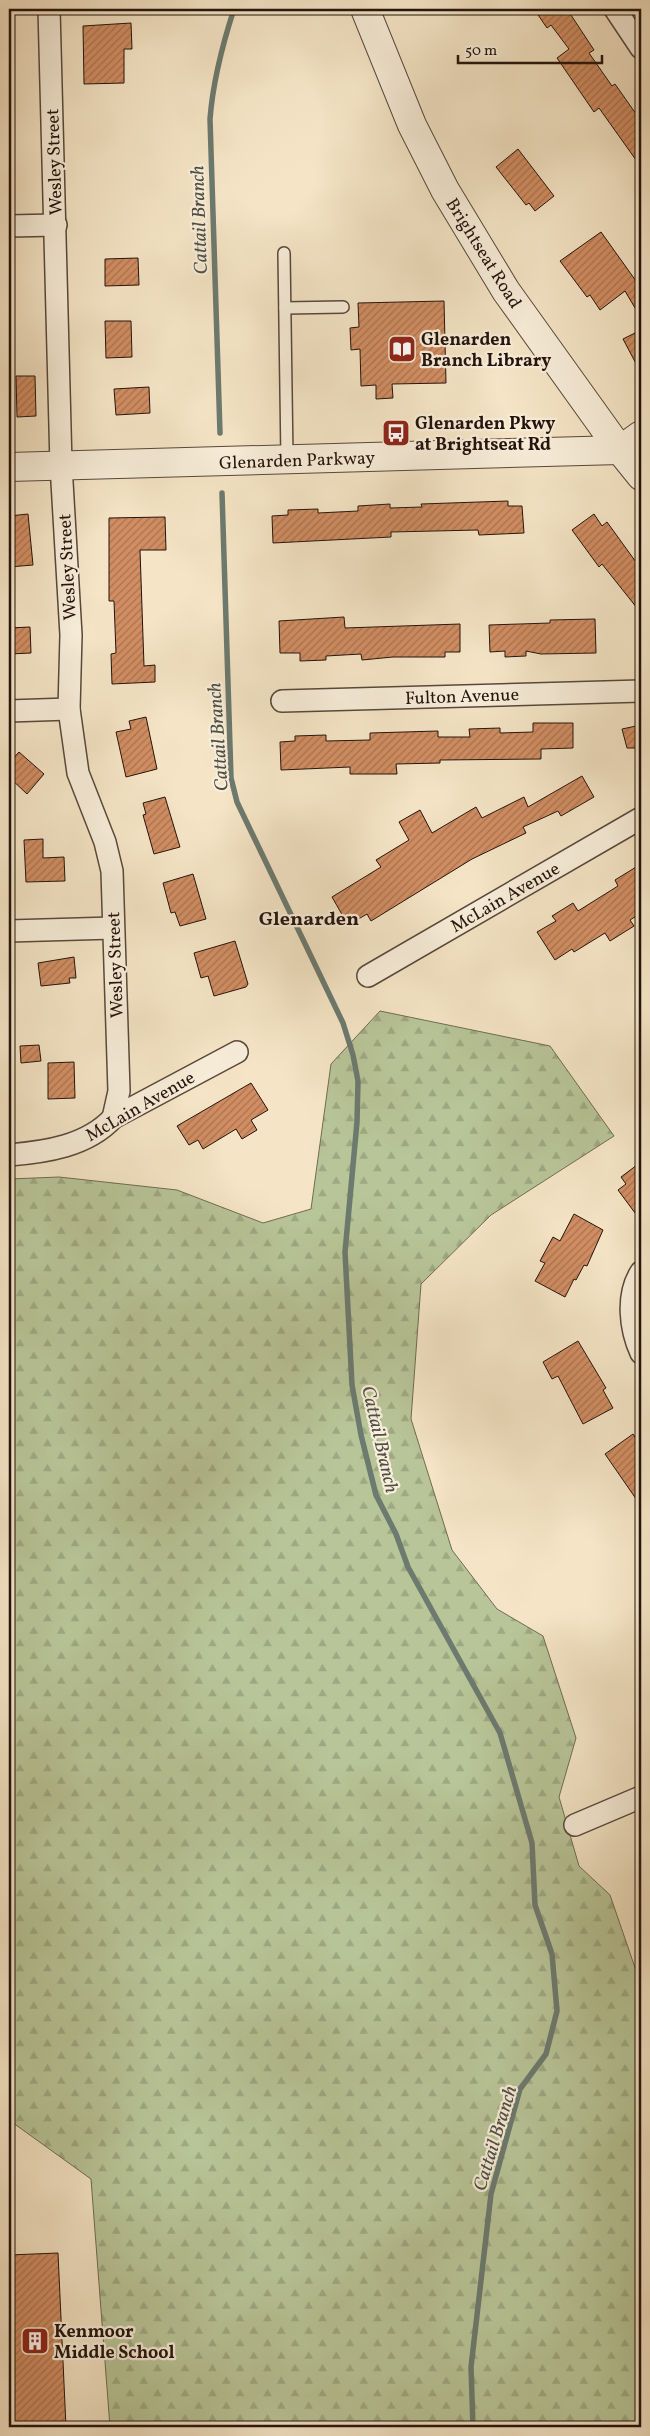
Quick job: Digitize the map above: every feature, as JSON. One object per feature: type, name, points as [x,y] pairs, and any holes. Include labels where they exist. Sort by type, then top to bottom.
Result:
[{"type":"street","name":"Wesley Street","points":[[49,9],[61,465],[71,635],[69,709],[78,773],[110,857],[113,882],[119,1091],[113,1118]]},
{"type":"street","name":"Brightseat Road","points":[[365,9],[412,125],[445,190],[506,291],[630,443],[641,476]]},
{"type":"street","points":[[615,9],[641,48]]},
{"type":"street","points":[[9,226],[56,225]]},
{"type":"street","name":"Glenarden Parkway","points":[[9,468],[61,465],[286,461],[630,443]]},
{"type":"street","name":"Fulton Avenue","points":[[282,701],[641,691]]},
{"type":"street","points":[[9,711],[69,709]]},
{"type":"street","name":"McLain Avenue","points":[[368,976],[641,818]]},
{"type":"street","points":[[9,932],[113,928]]},
{"type":"street","name":"McLain Avenue","points":[[9,1155],[75,1143],[104,1128],[113,1118],[237,1052]]},
{"type":"street","points":[[641,1272],[636,1280],[630,1320],[641,1353]]},
{"type":"street","points":[[575,1825],[641,1797]]},
{"type":"lane","points":[[284,254],[286,461]]},
{"type":"lane","points":[[285,308],[343,308]]},
{"type":"green space","points":[[380,1011],[550,1046],[614,1136],[491,1215],[421,1284],[411,1419],[452,1550],[497,1609],[543,1636],[576,1738],[559,1797],[579,1866],[610,1895],[641,1985],[641,2427],[110,2427],[91,2179],[9,2120],[9,1179],[59,1177],[177,1190],[263,1223],[311,1209],[331,1064]]},
{"type":"building","points":[[534,9],[574,9],[569,12],[594,50],[589,53],[612,86],[615,84],[641,121],[641,167],[599,108],[594,112],[557,58],[569,49],[551,25],[547,28]]},
{"type":"building","points":[[131,23],[132,49],[124,49],[124,83],[84,84],[83,26]]},
{"type":"building","points":[[518,149],[554,196],[535,211],[529,203],[526,205],[496,167]]},
{"type":"building","points":[[601,232],[641,288],[641,318],[625,291],[600,310],[590,295],[587,297],[560,261]]},
{"type":"building","points":[[138,258],[139,285],[105,286],[105,259]]},
{"type":"building","name":"Glenarden Branch Library","points":[[444,301],[446,383],[392,384],[393,398],[376,399],[376,385],[361,386],[360,349],[351,350],[350,328],[359,327],[358,303]]},
{"type":"building","points":[[105,321],[131,321],[132,357],[106,358]]},
{"type":"building","points":[[641,330],[641,373],[623,339]]},
{"type":"building","points":[[16,376],[35,376],[36,416],[17,417]]},
{"type":"building","points":[[149,387],[150,413],[116,415],[114,389]]},
{"type":"building","points":[[508,501],[508,506],[522,506],[524,533],[479,535],[478,530],[391,532],[391,537],[273,543],[272,516],[288,515],[288,510],[318,509],[318,513],[358,511],[358,506],[390,504],[390,508],[422,507],[421,504]]},
{"type":"building","points":[[28,514],[33,565],[9,567],[9,516]]},
{"type":"building","points":[[594,514],[602,526],[607,522],[641,569],[641,613],[602,564],[599,567],[572,530]]},
{"type":"building","points":[[165,517],[166,550],[140,550],[144,666],[155,665],[155,682],[112,684],[111,654],[116,653],[114,601],[109,601],[109,518]]},
{"type":"building","points":[[344,617],[345,628],[460,624],[460,652],[445,652],[445,657],[393,657],[362,660],[361,654],[326,656],[326,660],[300,661],[300,653],[280,653],[279,621]]},
{"type":"building","points":[[595,619],[596,653],[541,654],[526,651],[526,656],[505,657],[505,651],[490,652],[489,625],[550,623],[550,620]]},
{"type":"building","points":[[30,627],[31,653],[9,654],[9,628]]},
{"type":"building","points":[[146,717],[157,769],[126,777],[116,732],[131,729],[129,721]]},
{"type":"building","points":[[533,723],[573,723],[573,748],[541,749],[541,759],[440,760],[440,763],[396,764],[397,774],[350,774],[350,767],[281,770],[280,742],[295,741],[295,736],[326,735],[326,741],[370,740],[370,733],[438,731],[438,737],[470,737],[469,729],[500,728],[500,733],[533,732]]},
{"type":"building","points":[[641,725],[641,748],[627,748],[622,729]]},
{"type":"building","points":[[19,752],[44,774],[27,794],[9,777],[9,763]]},
{"type":"building","points":[[582,776],[594,797],[561,816],[558,811],[523,827],[526,833],[472,859],[371,921],[367,914],[348,925],[332,897],[381,867],[376,860],[409,840],[399,822],[420,810],[432,833],[476,807],[482,818],[524,797],[528,807]]},
{"type":"building","points":[[165,797],[180,847],[154,854],[143,815],[146,814],[143,803]]},
{"type":"building","points":[[43,839],[43,858],[64,857],[65,881],[26,882],[24,840]]},
{"type":"building","points":[[641,864],[641,913],[630,920],[634,926],[610,941],[605,933],[574,952],[572,949],[555,960],[537,932],[556,921],[552,916],[573,903],[578,911],[618,886],[615,880]]},
{"type":"building","points":[[193,874],[206,919],[180,926],[175,912],[171,913],[163,883]]},
{"type":"building","points":[[235,941],[248,984],[246,987],[214,996],[208,976],[201,978],[194,953]]},
{"type":"building","points":[[74,957],[76,978],[69,978],[70,983],[41,986],[38,963]]},
{"type":"building","points":[[39,1045],[41,1061],[21,1063],[20,1046]]},
{"type":"building","points":[[74,1062],[75,1098],[48,1099],[48,1063]]},
{"type":"building","points":[[251,1083],[268,1110],[251,1120],[257,1130],[242,1139],[236,1129],[203,1149],[198,1140],[189,1145],[177,1126]]},
{"type":"building","points":[[641,1162],[641,1221],[618,1190],[626,1184],[621,1177]]},
{"type":"building","points":[[574,1214],[603,1230],[587,1266],[584,1265],[576,1280],[574,1279],[565,1297],[535,1281],[545,1263],[540,1261],[553,1237],[560,1241]]},
{"type":"building","points":[[578,1341],[606,1388],[603,1390],[613,1408],[583,1424],[558,1376],[552,1379],[543,1362]]},
{"type":"building","points":[[633,1434],[641,1446],[641,1506],[605,1454]]},
{"type":"building","name":"Kenmoor Middle School","points":[[58,2253],[66,2427],[9,2427],[9,2255]]},
{"type":"waterway","name":"Cattail Branch","points":[[220,433],[210,119],[219,63],[234,9]]},
{"type":"waterway","name":"Cattail Branch","points":[[222,493],[231,778],[237,802],[343,1023],[353,1055],[358,1081],[357,1122],[345,1252],[352,1385],[361,1435],[376,1495],[396,1534],[408,1567],[500,1733],[532,1843],[535,1905],[552,1954],[557,2011],[546,2054],[520,2089],[491,2194],[471,2367],[473,2427]]},
{"type":"place","name":"Glenarden Branch Library","points":[[402,349]]},
{"type":"place","name":"Glenarden Pkwy at Brightseat Rd","points":[[396,433]]},
{"type":"place","name":"Kenmoor Middle School","points":[[35,2341]]},
{"type":"district","name":"Glenarden","points":[[309,918]]}]
